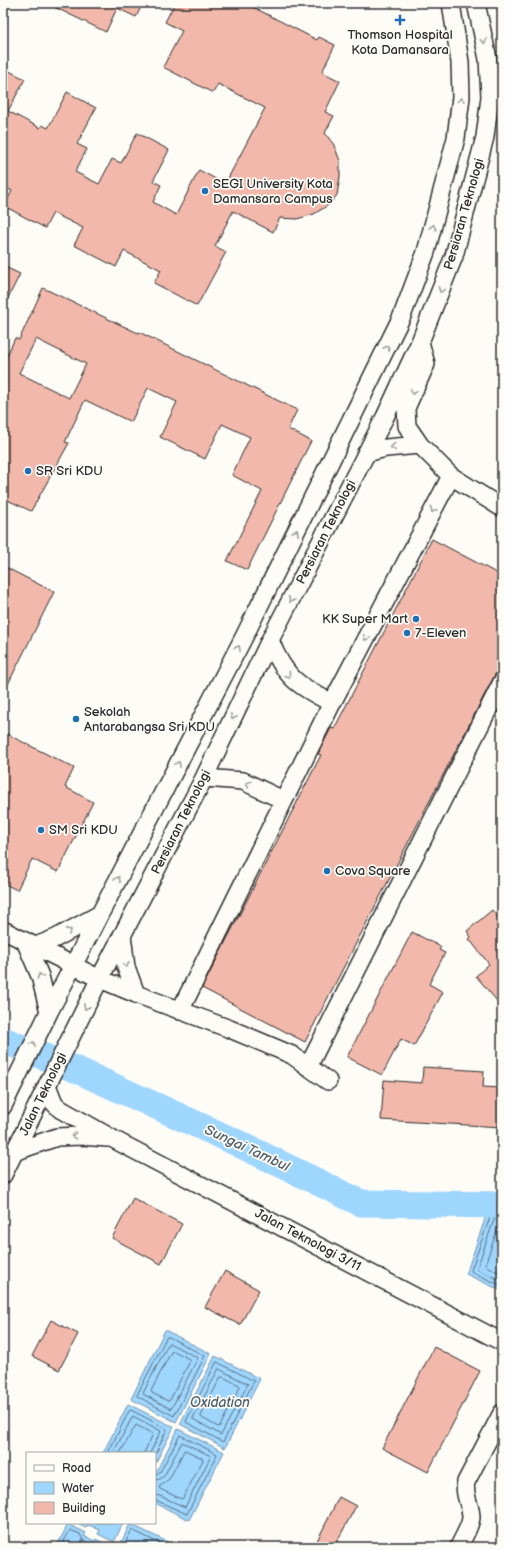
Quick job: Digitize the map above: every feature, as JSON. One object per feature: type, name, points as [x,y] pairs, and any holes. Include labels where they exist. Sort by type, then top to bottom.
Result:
[{"type":"street","name":"Persiaran Teknologi","points":[[46,1018],[245,635],[402,316],[426,252],[456,138],[461,97],[460,62],[451,3]]},
{"type":"street","name":"Persiaran Teknologi","points":[[72,1035],[122,935],[204,778],[270,640],[385,417],[420,342],[454,256],[485,137],[490,97],[488,59],[476,3]]},
{"type":"street","points":[[420,342],[426,364],[406,408],[407,426],[420,445],[451,476],[502,508]]},
{"type":"street","points":[[366,453],[386,448],[420,445]]},
{"type":"street","points":[[180,1011],[332,703],[451,476]]},
{"type":"street","points":[[270,640],[283,668],[294,681],[313,694],[332,703]]},
{"type":"street","points":[[308,1067],[502,682]]},
{"type":"street","points":[[204,778],[243,781],[283,800]]},
{"type":"street","points":[[30,943],[56,938],[100,913]]},
{"type":"street","points":[[3,930],[100,979],[230,1029],[292,1055],[328,1081]]},
{"type":"street","points":[[122,935],[126,967],[136,994]]},
{"type":"street","points":[[3,1106],[46,1018],[40,976],[30,943]]},
{"type":"street","name":"Jalan Teknologi","points":[[3,1175],[72,1035]]},
{"type":"street","name":"Jalan Teknologi 3/11","points":[[49,1081],[54,1103],[60,1109],[113,1139],[502,1342]]},
{"type":"street","points":[[14,1152],[57,1137],[81,1136],[113,1139]]},
{"type":"street","points":[[459,1547],[471,1517],[464,1489],[466,1482],[498,1431],[502,1413]]},
{"type":"water","points":[[494,1193],[502,1193],[502,1291],[466,1274]]},
{"type":"water","name":"Oxidation","points":[[165,1330],[211,1354],[176,1422],[131,1399]]},
{"type":"water","name":"Oxidation","points":[[215,1356],[260,1379],[225,1448],[180,1424]]},
{"type":"water","name":"Oxidation","points":[[128,1404],[174,1427],[156,1462],[156,1452],[104,1452]]},
{"type":"water","name":"Oxidation","points":[[178,1429],[224,1452],[189,1520],[156,1504],[156,1472]]},
{"type":"water","points":[[68,1524],[86,1533],[84,1536],[95,1541],[96,1539],[110,1547],[65,1547],[58,1544]]},
{"type":"water","points":[[77,1524],[123,1524],[114,1542],[98,1534],[100,1530],[89,1525],[86,1528]]},
{"type":"water","points":[[130,1524],[172,1544],[170,1547],[125,1547],[120,1545]]},
{"type":"building","points":[[46,3],[143,3],[136,17],[117,8],[106,32]]},
{"type":"building","points":[[175,3],[245,3],[317,40],[319,37],[335,45],[322,72],[340,81],[325,112],[334,116],[325,133],[334,145],[340,161],[340,177],[337,195],[330,204],[314,214],[297,219],[280,218],[273,232],[233,211],[215,246],[226,252],[197,306],[154,283],[161,270],[124,251],[116,267],[74,245],[83,228],[53,213],[45,228],[4,206],[12,191],[3,186],[3,68],[25,79],[8,111],[40,128],[42,125],[48,128],[67,92],[96,108],[77,144],[87,149],[75,172],[99,184],[112,159],[121,163],[137,133],[169,150],[153,181],[161,185],[153,202],[176,215],[199,170],[225,184],[265,108],[218,84],[213,93],[163,67],[182,31],[165,22]]},
{"type":"building","points":[[3,266],[20,274],[3,308]]},
{"type":"building","points":[[43,288],[138,333],[139,332],[297,410],[288,429],[311,441],[247,570],[227,561],[262,491],[232,475],[250,437],[222,424],[205,459],[160,437],[177,402],[148,388],[131,422],[85,400],[65,442],[69,443],[31,511],[3,498],[3,364],[15,338],[19,340]],"holes":[[[36,339],[86,364],[69,398],[19,373]]]},
{"type":"building","name":"Cova Square","points":[[432,539],[502,576],[502,661],[305,1042],[202,988],[321,755],[318,754],[331,728],[334,729]]},
{"type":"building","points":[[3,566],[54,592],[3,694]]},
{"type":"building","name":"SM Sri KDU","points":[[3,732],[74,768],[65,787],[93,802],[58,872],[32,859],[17,890],[3,883]]},
{"type":"building","points":[[492,910],[502,923],[502,1007],[476,976],[489,964],[469,939],[471,937],[467,931]]},
{"type":"building","points":[[412,932],[441,947],[439,950],[445,953],[429,984],[443,992],[414,1046],[401,1039],[382,1075],[347,1057]]},
{"type":"building","points":[[423,1067],[484,1071],[483,1087],[502,1088],[502,1127],[381,1120],[384,1080],[422,1083]]},
{"type":"building","points":[[133,1198],[182,1224],[161,1264],[112,1238]]},
{"type":"building","points":[[225,1271],[259,1290],[240,1325],[205,1307]]},
{"type":"building","points":[[51,1320],[78,1334],[59,1370],[32,1356]]},
{"type":"building","points":[[434,1347],[480,1371],[428,1472],[382,1448]]},
{"type":"building","points":[[339,1497],[356,1506],[334,1547],[314,1547]]},
{"type":"waterway","name":"Sungai Tambul","points":[[3,1040],[77,1070],[233,1141],[361,1203],[502,1205]]},
{"type":"place","name":"Thomson Hospital Kota Damansara","points":[[400,20]]},
{"type":"place","name":"SEGI University Kota Damansara Campus","points":[[205,191]]},
{"type":"place","name":"SR Sri KDU","points":[[28,471]]},
{"type":"place","name":"KK Super Mart","points":[[416,619]]},
{"type":"place","name":"7-Eleven","points":[[407,633]]},
{"type":"place","name":"Sekolah Antarabangsa Sri KDU","points":[[76,719]]},
{"type":"place","name":"SM Sri KDU","points":[[41,830]]},
{"type":"place","name":"Cova Square","points":[[327,871]]}]
